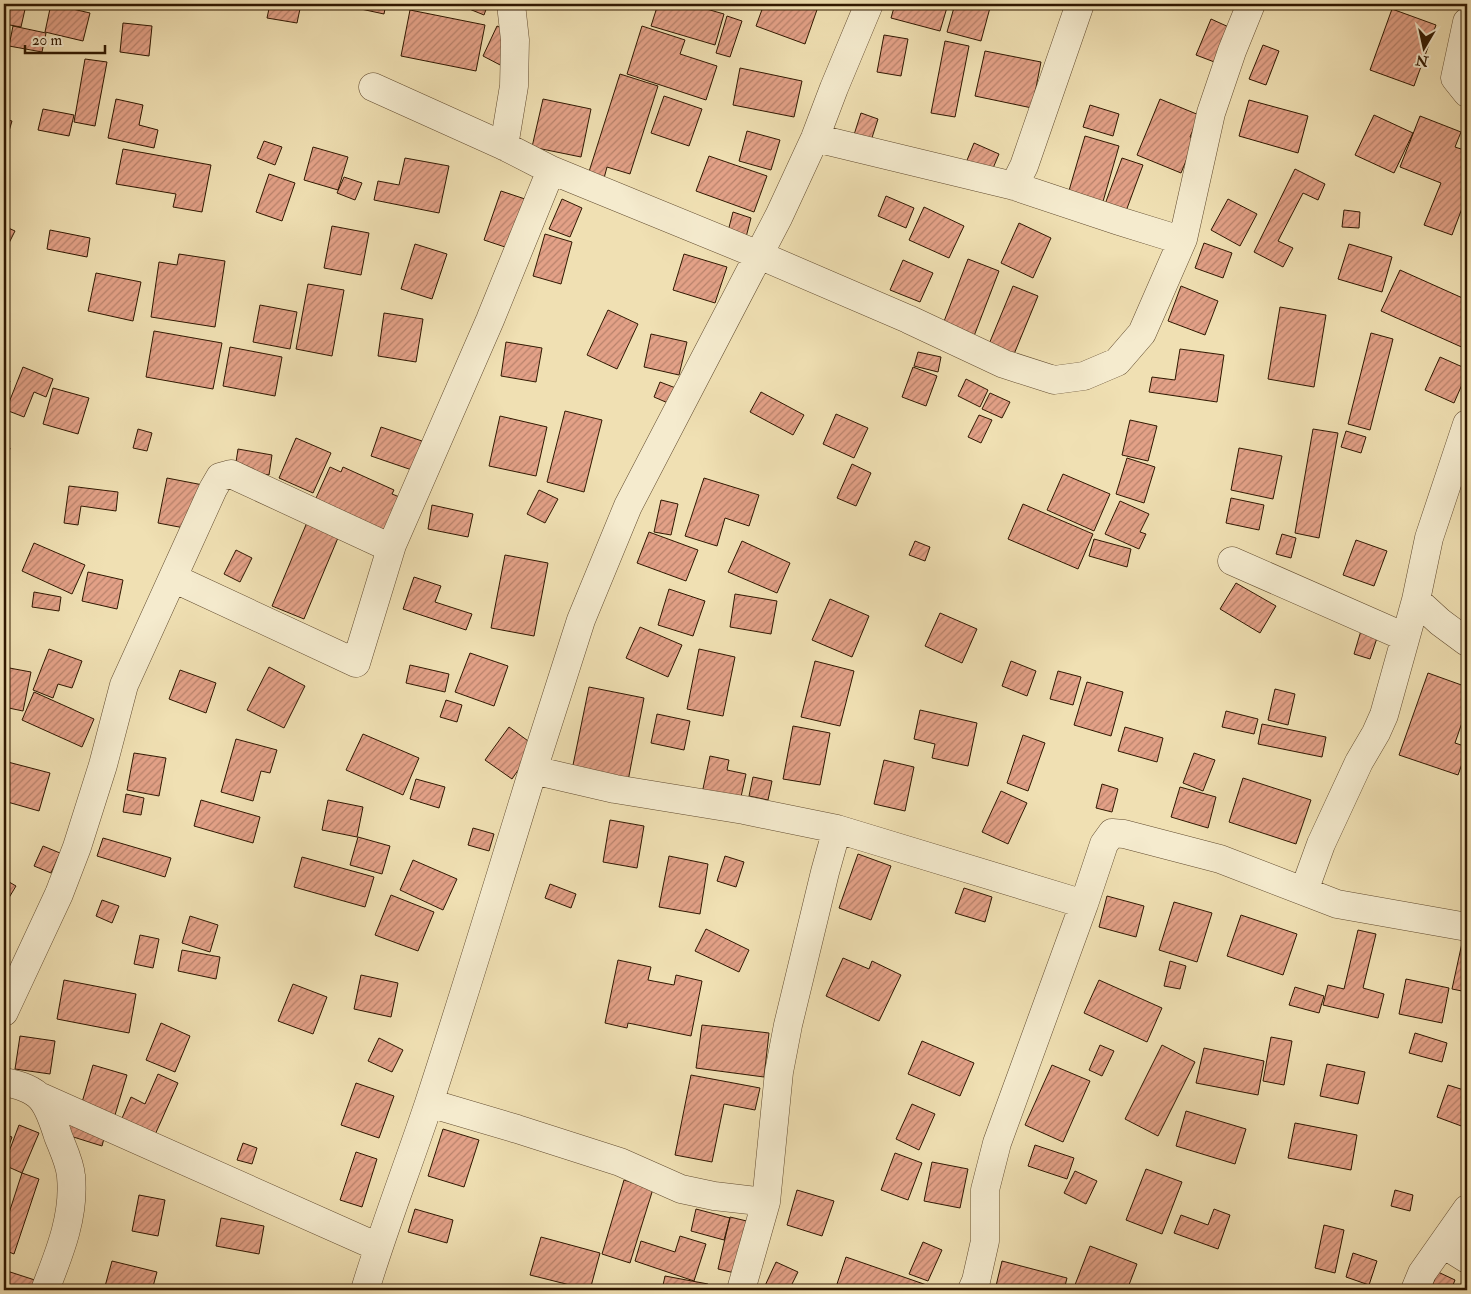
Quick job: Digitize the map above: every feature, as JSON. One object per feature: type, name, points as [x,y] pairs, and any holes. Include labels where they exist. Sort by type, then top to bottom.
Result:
[{"type":"street","points":[[504,146],[514,86],[515,40],[511,4]]},
{"type":"street","points":[[365,1290],[378,1247],[429,1102],[581,620],[628,506],[759,255],[816,138],[834,88],[869,4]]},
{"type":"street","points":[[1014,186],[1024,166],[1080,4]]},
{"type":"street","points":[[373,87],[504,146],[551,170],[759,255],[908,319],[1004,364],[1054,380],[1084,376],[1117,362],[1142,333],[1183,239],[1211,113],[1232,51],[1251,4]]},
{"type":"street","points":[[1467,22],[1455,78],[1467,93]]},
{"type":"street","points":[[816,138],[1014,186],[1119,222],[1183,239]]},
{"type":"street","points":[[173,578],[356,663],[392,545],[490,320],[551,170]]},
{"type":"street","points":[[1304,891],[1321,844],[1359,762],[1376,733],[1384,714],[1416,600],[1429,538],[1467,424]]},
{"type":"street","points":[[4,1012],[59,894],[77,847],[103,765],[124,685],[220,477],[231,474],[380,543],[392,545]]},
{"type":"street","points":[[1232,561],[1405,637]]},
{"type":"street","points":[[1416,600],[1440,622],[1467,642]]},
{"type":"street","points":[[533,770],[615,789],[744,810],[837,828],[1084,904]]},
{"type":"street","points":[[742,1290],[766,1202],[779,1072],[788,1025],[837,828]]},
{"type":"street","points":[[972,1290],[976,1281],[985,1241],[985,1190],[997,1143],[1104,844],[1112,834],[1124,834],[1220,859],[1337,904],[1467,927]]},
{"type":"street","points":[[4,1082],[31,1089],[41,1097],[378,1247]]},
{"type":"street","points":[[41,1097],[51,1114],[71,1175],[70,1209],[64,1240],[45,1290]]},
{"type":"street","points":[[429,1102],[517,1128],[620,1162],[681,1189],[714,1196],[766,1202]]},
{"type":"street","points":[[1414,1290],[1422,1273],[1467,1209]]},
{"type":"street","points":[[1443,1244],[1467,1259]]},
{"type":"building","points":[[8,4],[26,5],[21,27],[4,24]]},
{"type":"building","points":[[51,4],[90,13],[83,41],[45,32]]},
{"type":"building","points":[[202,4],[219,4],[217,9]]},
{"type":"building","points":[[270,4],[301,4],[297,23],[267,18]]},
{"type":"building","points":[[348,4],[386,4],[384,14],[347,6]]},
{"type":"building","points":[[457,4],[488,4],[484,15]]},
{"type":"building","points":[[658,4],[689,4],[724,14],[715,45],[651,26]]},
{"type":"building","points":[[764,4],[819,4],[805,44],[756,26]]},
{"type":"building","points":[[895,4],[948,4],[940,31],[891,18]]},
{"type":"building","points":[[955,4],[991,4],[981,41],[947,32]]},
{"type":"building","points":[[1392,9],[1436,25],[1414,86],[1370,70]]},
{"type":"building","points":[[410,10],[485,25],[476,71],[401,56]]},
{"type":"building","points":[[727,16],[742,21],[730,57],[716,53]]},
{"type":"building","points":[[1211,19],[1231,28],[1217,63],[1196,55]]},
{"type":"building","points":[[123,23],[152,26],[149,56],[120,52]]},
{"type":"building","points":[[13,26],[46,33],[42,52],[9,46]]},
{"type":"building","points":[[497,26],[519,36],[504,67],[483,56]]},
{"type":"building","points":[[642,26],[685,40],[680,54],[717,66],[706,100],[627,74]]},
{"type":"building","points":[[884,35],[908,39],[901,76],[877,72]]},
{"type":"building","points":[[945,41],[969,46],[955,117],[931,113]]},
{"type":"building","points":[[1263,45],[1279,51],[1266,85],[1249,79]]},
{"type":"building","points":[[985,51],[1041,62],[1032,108],[975,96]]},
{"type":"building","points":[[85,59],[107,62],[95,126],[74,122]]},
{"type":"building","points":[[740,68],[802,81],[794,117],[733,105]]},
{"type":"building","points":[[620,74],[658,86],[630,174],[607,167],[603,182],[587,178]]},
{"type":"building","points":[[664,96],[702,109],[689,146],[651,133]]},
{"type":"building","points":[[116,99],[143,105],[139,125],[158,130],[154,148],[108,138]]},
{"type":"building","points":[[543,99],[591,109],[581,157],[532,147]]},
{"type":"building","points":[[1160,99],[1199,115],[1190,137],[1195,139],[1181,173],[1137,155]]},
{"type":"building","points":[[1249,100],[1308,116],[1298,153],[1239,136]]},
{"type":"building","points":[[1090,105],[1119,114],[1113,136],[1083,127]]},
{"type":"building","points":[[43,109],[74,115],[69,136],[38,130]]},
{"type":"building","points":[[861,113],[878,119],[869,147],[852,141]]},
{"type":"building","points":[[1374,115],[1413,133],[1394,173],[1355,155]]},
{"type":"building","points":[[1420,116],[1461,132],[1455,147],[1467,151],[1467,172],[1464,180],[1467,181],[1467,195],[1452,235],[1424,225],[1441,183],[1400,167]]},
{"type":"building","points":[[4,119],[12,121],[4,148]]},
{"type":"building","points":[[747,131],[780,140],[771,170],[739,161]]},
{"type":"building","points":[[1085,136],[1119,146],[1102,205],[1068,194]]},
{"type":"building","points":[[264,141],[282,147],[275,165],[257,158]]},
{"type":"building","points":[[974,143],[999,154],[988,180],[963,170]]},
{"type":"building","points":[[313,147],[348,157],[338,190],[304,180]]},
{"type":"building","points":[[123,149],[211,165],[202,212],[173,207],[176,194],[116,184]]},
{"type":"building","points":[[709,156],[767,176],[754,212],[696,191]]},
{"type":"building","points":[[405,158],[449,166],[439,213],[374,200],[378,181],[399,185]]},
{"type":"building","points":[[1122,158],[1143,165],[1122,222],[1101,215]]},
{"type":"building","points":[[1295,169],[1325,184],[1318,200],[1303,193],[1278,241],[1293,248],[1283,267],[1254,252]]},
{"type":"building","points":[[269,174],[295,183],[282,221],[256,212]]},
{"type":"building","points":[[344,177],[362,183],[355,200],[337,193]]},
{"type":"building","points":[[501,191],[525,199],[508,248],[484,240]]},
{"type":"building","points":[[886,196],[914,208],[906,228],[878,216]]},
{"type":"building","points":[[562,199],[582,208],[570,237],[549,229]]},
{"type":"building","points":[[1228,199],[1257,214],[1240,246],[1211,230]]},
{"type":"building","points":[[924,207],[964,226],[949,258],[909,240]]},
{"type":"building","points":[[1344,210],[1360,212],[1359,228],[1342,227]]},
{"type":"building","points":[[733,212],[751,218],[745,241],[727,235]]},
{"type":"building","points":[[1019,223],[1051,238],[1033,278],[1001,263]]},
{"type":"building","points":[[4,226],[15,231],[8,245],[4,243]]},
{"type":"building","points":[[332,226],[369,233],[361,275],[324,268]]},
{"type":"building","points":[[50,230],[90,238],[87,257],[47,249]]},
{"type":"building","points":[[545,234],[572,242],[561,284],[533,276]]},
{"type":"building","points":[[1204,243],[1232,253],[1223,278],[1195,268]]},
{"type":"building","points":[[415,244],[447,254],[432,299],[401,289]]},
{"type":"building","points":[[1349,244],[1392,257],[1382,292],[1338,279]]},
{"type":"building","points":[[179,254],[225,261],[215,327],[151,317],[159,262],[177,265]]},
{"type":"building","points":[[684,254],[727,267],[715,303],[673,290]]},
{"type":"building","points":[[968,259],[999,271],[974,336],[943,324]]},
{"type":"building","points":[[903,260],[933,273],[920,302],[890,290]]},
{"type":"building","points":[[1400,270],[1467,300],[1466,349],[1381,311]]},
{"type":"building","points":[[96,273],[141,282],[133,321],[88,311]]},
{"type":"building","points":[[308,284],[344,290],[332,356],[296,349]]},
{"type":"building","points":[[1013,286],[1038,296],[1012,359],[987,349]]},
{"type":"building","points":[[1181,286],[1218,301],[1205,335],[1168,321]]},
{"type":"building","points":[[260,305],[297,312],[290,349],[253,342]]},
{"type":"building","points":[[1280,307],[1326,315],[1314,387],[1268,379]]},
{"type":"building","points":[[608,310],[638,324],[617,369],[587,355]]},
{"type":"building","points":[[384,313],[423,319],[416,362],[378,356]]},
{"type":"building","points":[[154,331],[222,343],[213,389],[146,377]]},
{"type":"building","points":[[1371,333],[1393,339],[1370,430],[1348,424]]},
{"type":"building","points":[[651,334],[687,342],[679,375],[644,367]]},
{"type":"building","points":[[506,342],[542,348],[536,382],[501,376]]},
{"type":"building","points":[[230,347],[282,357],[275,396],[223,386]]},
{"type":"building","points":[[1180,349],[1224,355],[1217,402],[1149,392],[1152,377],[1175,380]]},
{"type":"building","points":[[918,352],[941,357],[938,372],[914,366]]},
{"type":"building","points":[[1440,357],[1467,369],[1454,403],[1425,390]]},
{"type":"building","points":[[23,367],[53,379],[46,397],[34,392],[24,417],[6,410]]},
{"type":"building","points":[[913,367],[937,376],[926,406],[902,397]]},
{"type":"building","points":[[4,378],[10,381],[4,395]]},
{"type":"building","points":[[966,379],[988,390],[980,407],[958,396]]},
{"type":"building","points":[[660,382],[681,390],[675,406],[654,397]]},
{"type":"building","points":[[53,388],[89,398],[78,434],[43,424]]},
{"type":"building","points":[[761,392],[804,415],[793,435],[750,412]]},
{"type":"building","points":[[990,393],[1010,402],[1002,418],[982,409]]},
{"type":"building","points":[[565,411],[602,420],[584,492],[547,482]]},
{"type":"building","points":[[836,414],[868,428],[854,458],[823,444]]},
{"type":"building","points":[[979,415],[992,420],[981,443],[968,437]]},
{"type":"building","points":[[500,416],[547,427],[536,476],[489,466]]},
{"type":"building","points":[[1130,420],[1157,426],[1148,461],[1122,455]]},
{"type":"building","points":[[381,427],[422,441],[412,470],[371,456]]},
{"type":"building","points":[[138,429],[152,433],[147,451],[133,448]]},
{"type":"building","points":[[1313,429],[1338,433],[1319,538],[1295,533]]},
{"type":"building","points":[[1346,431],[1366,437],[1361,453],[1341,447]]},
{"type":"building","points":[[296,438],[331,453],[313,493],[279,478]]},
{"type":"building","points":[[4,446],[10,448],[4,471]]},
{"type":"building","points":[[1239,448],[1282,456],[1273,499],[1231,490]]},
{"type":"building","points":[[238,449],[272,455],[269,475],[235,469]]},
{"type":"building","points":[[1127,458],[1155,467],[1144,503],[1116,494]]},
{"type":"building","points":[[852,464],[871,473],[856,506],[837,498]]},
{"type":"building","points":[[330,467],[341,472],[343,467],[394,490],[392,494],[407,500],[388,541],[312,507]]},
{"type":"building","points":[[1063,474],[1110,494],[1094,531],[1047,510]]},
{"type":"building","points":[[167,478],[203,485],[195,530],[158,523]]},
{"type":"building","points":[[704,478],[759,495],[749,526],[725,518],[717,546],[685,536]]},
{"type":"building","points":[[69,486],[118,492],[116,511],[81,506],[78,525],[64,523]]},
{"type":"building","points":[[539,490],[558,499],[545,523],[527,514]]},
{"type":"building","points":[[1231,498],[1264,505],[1259,530],[1226,523]]},
{"type":"building","points":[[661,500],[678,504],[671,535],[654,532]]},
{"type":"building","points":[[1120,501],[1149,514],[1140,532],[1146,534],[1139,549],[1105,534]]},
{"type":"building","points":[[1023,504],[1093,534],[1078,569],[1008,539]]},
{"type":"building","points":[[432,505],[473,514],[468,537],[428,529]]},
{"type":"building","points":[[308,520],[340,533],[304,619],[272,606]]},
{"type":"building","points":[[649,532],[698,550],[686,581],[637,563]]},
{"type":"building","points":[[1282,534],[1296,538],[1291,558],[1276,554]]},
{"type":"building","points":[[1094,539],[1131,549],[1127,567],[1089,556]]},
{"type":"building","points":[[1356,540],[1387,551],[1374,586],[1343,575]]},
{"type":"building","points":[[742,541],[790,563],[777,593],[728,572]]},
{"type":"building","points":[[915,541],[930,547],[925,561],[909,555]]},
{"type":"building","points":[[34,543],[85,565],[72,594],[22,571]]},
{"type":"building","points":[[236,550],[252,558],[240,582],[224,574]]},
{"type":"building","points":[[505,555],[548,563],[534,636],[491,628]]},
{"type":"building","points":[[88,572],[123,580],[117,609],[82,601]]},
{"type":"building","points":[[414,577],[441,586],[435,602],[472,614],[466,630],[403,609]]},
{"type":"building","points":[[1236,583],[1276,606],[1260,633],[1220,609]]},
{"type":"building","points":[[669,589],[705,601],[693,636],[658,625]]},
{"type":"building","points":[[34,592],[61,597],[59,611],[32,607]]},
{"type":"building","points":[[735,594],[777,601],[771,634],[730,627]]},
{"type":"building","points":[[830,599],[869,616],[852,657],[812,640]]},
{"type":"building","points":[[940,613],[977,629],[962,663],[925,646]]},
{"type":"building","points":[[1363,624],[1380,629],[1370,659],[1354,654]]},
{"type":"building","points":[[640,627],[682,645],[668,677],[626,658]]},
{"type":"building","points":[[49,649],[82,661],[72,688],[58,684],[53,698],[33,690]]},
{"type":"building","points":[[699,649],[735,657],[723,716],[687,709]]},
{"type":"building","points":[[470,653],[508,666],[494,706],[455,692]]},
{"type":"building","points":[[815,661],[854,671],[840,726],[801,717]]},
{"type":"building","points":[[1011,661],[1036,671],[1027,696],[1002,686]]},
{"type":"building","points":[[410,665],[449,674],[445,692],[406,683]]},
{"type":"building","points":[[4,667],[31,672],[23,711],[4,707]]},
{"type":"building","points":[[269,667],[305,686],[284,728],[247,710]]},
{"type":"building","points":[[180,670],[216,683],[206,713],[169,699]]},
{"type":"building","points":[[1058,671],[1081,677],[1073,705],[1050,699]]},
{"type":"building","points":[[1428,673],[1467,687],[1467,708],[1455,743],[1467,747],[1467,750],[1458,775],[1399,755]]},
{"type":"building","points":[[1087,682],[1123,692],[1111,736],[1074,725]]},
{"type":"building","points":[[589,687],[644,698],[628,781],[572,770]]},
{"type":"building","points":[[1275,689],[1295,694],[1288,725],[1268,720]]},
{"type":"building","points":[[34,692],[94,719],[82,747],[22,720]]},
{"type":"building","points":[[446,700],[462,705],[457,722],[440,717]]},
{"type":"building","points":[[920,710],[977,723],[968,766],[932,758],[935,744],[914,739]]},
{"type":"building","points":[[1226,711],[1258,719],[1254,734],[1222,727]]},
{"type":"building","points":[[657,714],[690,721],[684,750],[651,743]]},
{"type":"building","points":[[1262,724],[1326,737],[1322,757],[1258,744]]},
{"type":"building","points":[[793,726],[830,733],[820,785],[783,779]]},
{"type":"building","points":[[509,727],[535,746],[512,779],[485,760]]},
{"type":"building","points":[[1125,727],[1163,738],[1157,762],[1118,751]]},
{"type":"building","points":[[363,734],[419,758],[403,795],[346,770]]},
{"type":"building","points":[[1023,735],[1045,743],[1028,791],[1007,783]]},
{"type":"building","points":[[236,739],[277,750],[270,773],[261,771],[253,801],[221,792]]},
{"type":"building","points":[[134,753],[166,758],[159,796],[127,790]]},
{"type":"building","points":[[1194,753],[1215,760],[1203,791],[1183,783]]},
{"type":"building","points":[[710,756],[729,760],[727,770],[746,774],[739,806],[701,798]]},
{"type":"building","points":[[884,760],[914,767],[905,811],[874,804]]},
{"type":"building","points":[[4,761],[50,773],[39,811],[4,801]]},
{"type":"building","points":[[753,777],[772,781],[768,800],[749,796]]},
{"type":"building","points":[[1243,778],[1311,800],[1296,844],[1229,822]]},
{"type":"building","points":[[416,779],[445,787],[439,808],[410,799]]},
{"type":"building","points":[[1102,784],[1118,789],[1112,812],[1096,808]]},
{"type":"building","points":[[1180,787],[1216,797],[1208,828],[1171,817]]},
{"type":"building","points":[[1001,791],[1027,803],[1008,844],[982,832]]},
{"type":"building","points":[[126,794],[144,798],[141,815],[123,812]]},
{"type":"building","points":[[201,800],[260,817],[253,843],[194,826]]},
{"type":"building","points":[[328,800],[363,807],[357,837],[322,830]]},
{"type":"building","points":[[610,820],[644,826],[637,868],[603,862]]},
{"type":"building","points":[[473,828],[494,834],[489,851],[468,845]]},
{"type":"building","points":[[358,837],[390,846],[382,874],[350,865]]},
{"type":"building","points":[[103,838],[171,858],[165,877],[97,856]]},
{"type":"building","points":[[43,846],[60,853],[51,873],[34,866]]},
{"type":"building","points":[[858,854],[891,866],[871,920],[839,908]]},
{"type":"building","points":[[669,856],[708,864],[700,914],[659,907]]},
{"type":"building","points":[[725,856],[744,862],[736,887],[717,881]]},
{"type":"building","points":[[302,857],[374,877],[365,907],[294,887]]},
{"type":"building","points":[[413,860],[457,879],[443,910],[400,890]]},
{"type":"building","points":[[4,879],[16,886],[4,906]]},
{"type":"building","points":[[550,884],[576,894],[571,908],[545,898]]},
{"type":"building","points":[[964,888],[992,897],[985,922],[955,913]]},
{"type":"building","points":[[391,895],[434,912],[418,951],[375,935]]},
{"type":"building","points":[[1107,896],[1144,906],[1136,937],[1099,927]]},
{"type":"building","points":[[102,900],[119,906],[112,923],[96,916]]},
{"type":"building","points":[[1174,902],[1212,913],[1197,962],[1159,950]]},
{"type":"building","points":[[1241,915],[1297,934],[1283,975],[1227,956]]},
{"type":"building","points":[[190,916],[218,925],[210,952],[182,943]]},
{"type":"building","points":[[706,929],[749,950],[739,972],[695,951]]},
{"type":"building","points":[[1358,930],[1376,934],[1363,988],[1384,994],[1378,1018],[1323,1005],[1328,985],[1344,989]]},
{"type":"building","points":[[140,935],[159,939],[153,968],[134,964]]},
{"type":"building","points":[[1462,943],[1467,944],[1467,992],[1452,989]]},
{"type":"building","points":[[182,950],[220,957],[216,979],[178,971]]},
{"type":"building","points":[[843,958],[869,969],[872,961],[901,975],[879,1021],[826,996]]},
{"type":"building","points":[[618,960],[651,967],[648,980],[674,985],[676,975],[702,981],[691,1036],[628,1023],[627,1028],[605,1023]]},
{"type":"building","points":[[1170,961],[1186,966],[1180,989],[1164,986]]},
{"type":"building","points":[[361,975],[398,983],[391,1017],[354,1009]]},
{"type":"building","points":[[1406,979],[1449,988],[1442,1023],[1399,1014]]},
{"type":"building","points":[[64,980],[136,994],[129,1033],[57,1019]]},
{"type":"building","points":[[1099,980],[1162,1008],[1147,1042],[1084,1013]]},
{"type":"building","points":[[293,984],[327,997],[313,1034],[278,1021]]},
{"type":"building","points":[[1295,987],[1324,996],[1319,1013],[1289,1005]]},
{"type":"building","points":[[161,1023],[190,1036],[175,1072],[146,1060]]},
{"type":"building","points":[[702,1025],[769,1033],[764,1077],[696,1068]]},
{"type":"building","points":[[1415,1033],[1447,1043],[1442,1062],[1409,1053]]},
{"type":"building","points":[[20,1036],[55,1041],[50,1074],[15,1069]]},
{"type":"building","points":[[1271,1037],[1292,1041],[1284,1085],[1263,1081]]},
{"type":"building","points":[[379,1038],[403,1050],[392,1072],[368,1061]]},
{"type":"building","points":[[922,1041],[974,1063],[960,1096],[908,1074]]},
{"type":"building","points":[[1100,1045],[1114,1051],[1102,1076],[1089,1070]]},
{"type":"building","points":[[1162,1045],[1195,1062],[1158,1136],[1125,1119]]},
{"type":"building","points":[[1204,1048],[1264,1061],[1258,1095],[1196,1083]]},
{"type":"building","points":[[1327,1064],[1365,1072],[1358,1104],[1320,1096]]},
{"type":"building","points":[[93,1065],[127,1075],[112,1125],[78,1116]]},
{"type":"building","points":[[1052,1065],[1090,1081],[1063,1142],[1025,1125]]},
{"type":"building","points":[[158,1074],[178,1083],[154,1137],[120,1123],[131,1097],[145,1104]]},
{"type":"building","points":[[691,1075],[760,1088],[755,1110],[724,1104],[712,1162],[675,1155]]},
{"type":"building","points":[[356,1083],[394,1096],[379,1138],[341,1125]]},
{"type":"building","points":[[1448,1085],[1467,1091],[1467,1116],[1464,1127],[1437,1117]]},
{"type":"building","points":[[4,1100],[7,1101],[4,1115]]},
{"type":"building","points":[[912,1104],[935,1114],[919,1150],[896,1139]]},
{"type":"building","points":[[1186,1111],[1246,1129],[1235,1164],[1176,1146]]},
{"type":"building","points":[[71,1120],[106,1131],[102,1146],[67,1135]]},
{"type":"building","points":[[1295,1123],[1357,1135],[1351,1170],[1288,1158]]},
{"type":"building","points":[[19,1125],[39,1133],[22,1173],[4,1165]]},
{"type":"building","points":[[443,1129],[479,1140],[464,1187],[428,1176]]},
{"type":"building","points":[[4,1134],[12,1137],[4,1159]]},
{"type":"building","points":[[243,1143],[257,1148],[252,1164],[237,1160]]},
{"type":"building","points":[[1035,1145],[1074,1158],[1067,1179],[1028,1166]]},
{"type":"building","points":[[356,1152],[377,1159],[362,1207],[340,1200]]},
{"type":"building","points":[[895,1153],[922,1163],[908,1200],[881,1190]]},
{"type":"building","points":[[932,1162],[968,1169],[960,1208],[924,1201]]},
{"type":"building","points":[[1146,1169],[1182,1182],[1162,1234],[1126,1220]]},
{"type":"building","points":[[1075,1171],[1097,1181],[1086,1204],[1064,1193]]},
{"type":"building","points":[[22,1173],[39,1179],[14,1254],[4,1250],[4,1211],[9,1213]]},
{"type":"building","points":[[624,1180],[653,1189],[630,1263],[602,1254]]},
{"type":"building","points":[[797,1190],[834,1201],[822,1236],[787,1225]]},
{"type":"building","points":[[1395,1190],[1413,1195],[1410,1211],[1391,1206]]},
{"type":"building","points":[[139,1195],[165,1200],[158,1236],[132,1231]]},
{"type":"building","points":[[415,1209],[453,1220],[447,1243],[408,1232]]},
{"type":"building","points":[[696,1209],[730,1218],[724,1240],[691,1231]]},
{"type":"building","points":[[1214,1209],[1230,1215],[1218,1249],[1174,1233],[1181,1215],[1208,1225]]},
{"type":"building","points":[[730,1217],[755,1223],[743,1275],[718,1269]]},
{"type":"building","points":[[221,1218],[264,1226],[259,1254],[216,1246]]},
{"type":"building","points":[[1324,1225],[1344,1230],[1335,1273],[1315,1268]]},
{"type":"building","points":[[680,1236],[706,1244],[694,1281],[635,1261],[641,1241],[675,1252]]},
{"type":"building","points":[[541,1237],[600,1253],[590,1290],[530,1275]]},
{"type":"building","points":[[923,1242],[942,1250],[928,1281],[909,1274]]},
{"type":"building","points":[[1090,1246],[1137,1264],[1127,1290],[1073,1290]]},
{"type":"building","points":[[1353,1253],[1377,1261],[1369,1285],[1346,1277]]},
{"type":"building","points":[[846,1257],[941,1290],[835,1290]]},
{"type":"building","points":[[112,1261],[157,1272],[152,1290],[104,1290]]},
{"type":"building","points":[[1002,1261],[1067,1278],[1064,1290],[995,1290]]},
{"type":"building","points":[[776,1262],[798,1272],[789,1290],[763,1290]]},
{"type":"building","points":[[4,1270],[44,1283],[42,1290],[4,1290]]},
{"type":"building","points":[[1438,1272],[1455,1280],[1451,1290],[1430,1290]]},
{"type":"building","points":[[665,1276],[708,1284],[707,1290],[662,1290]]}]
